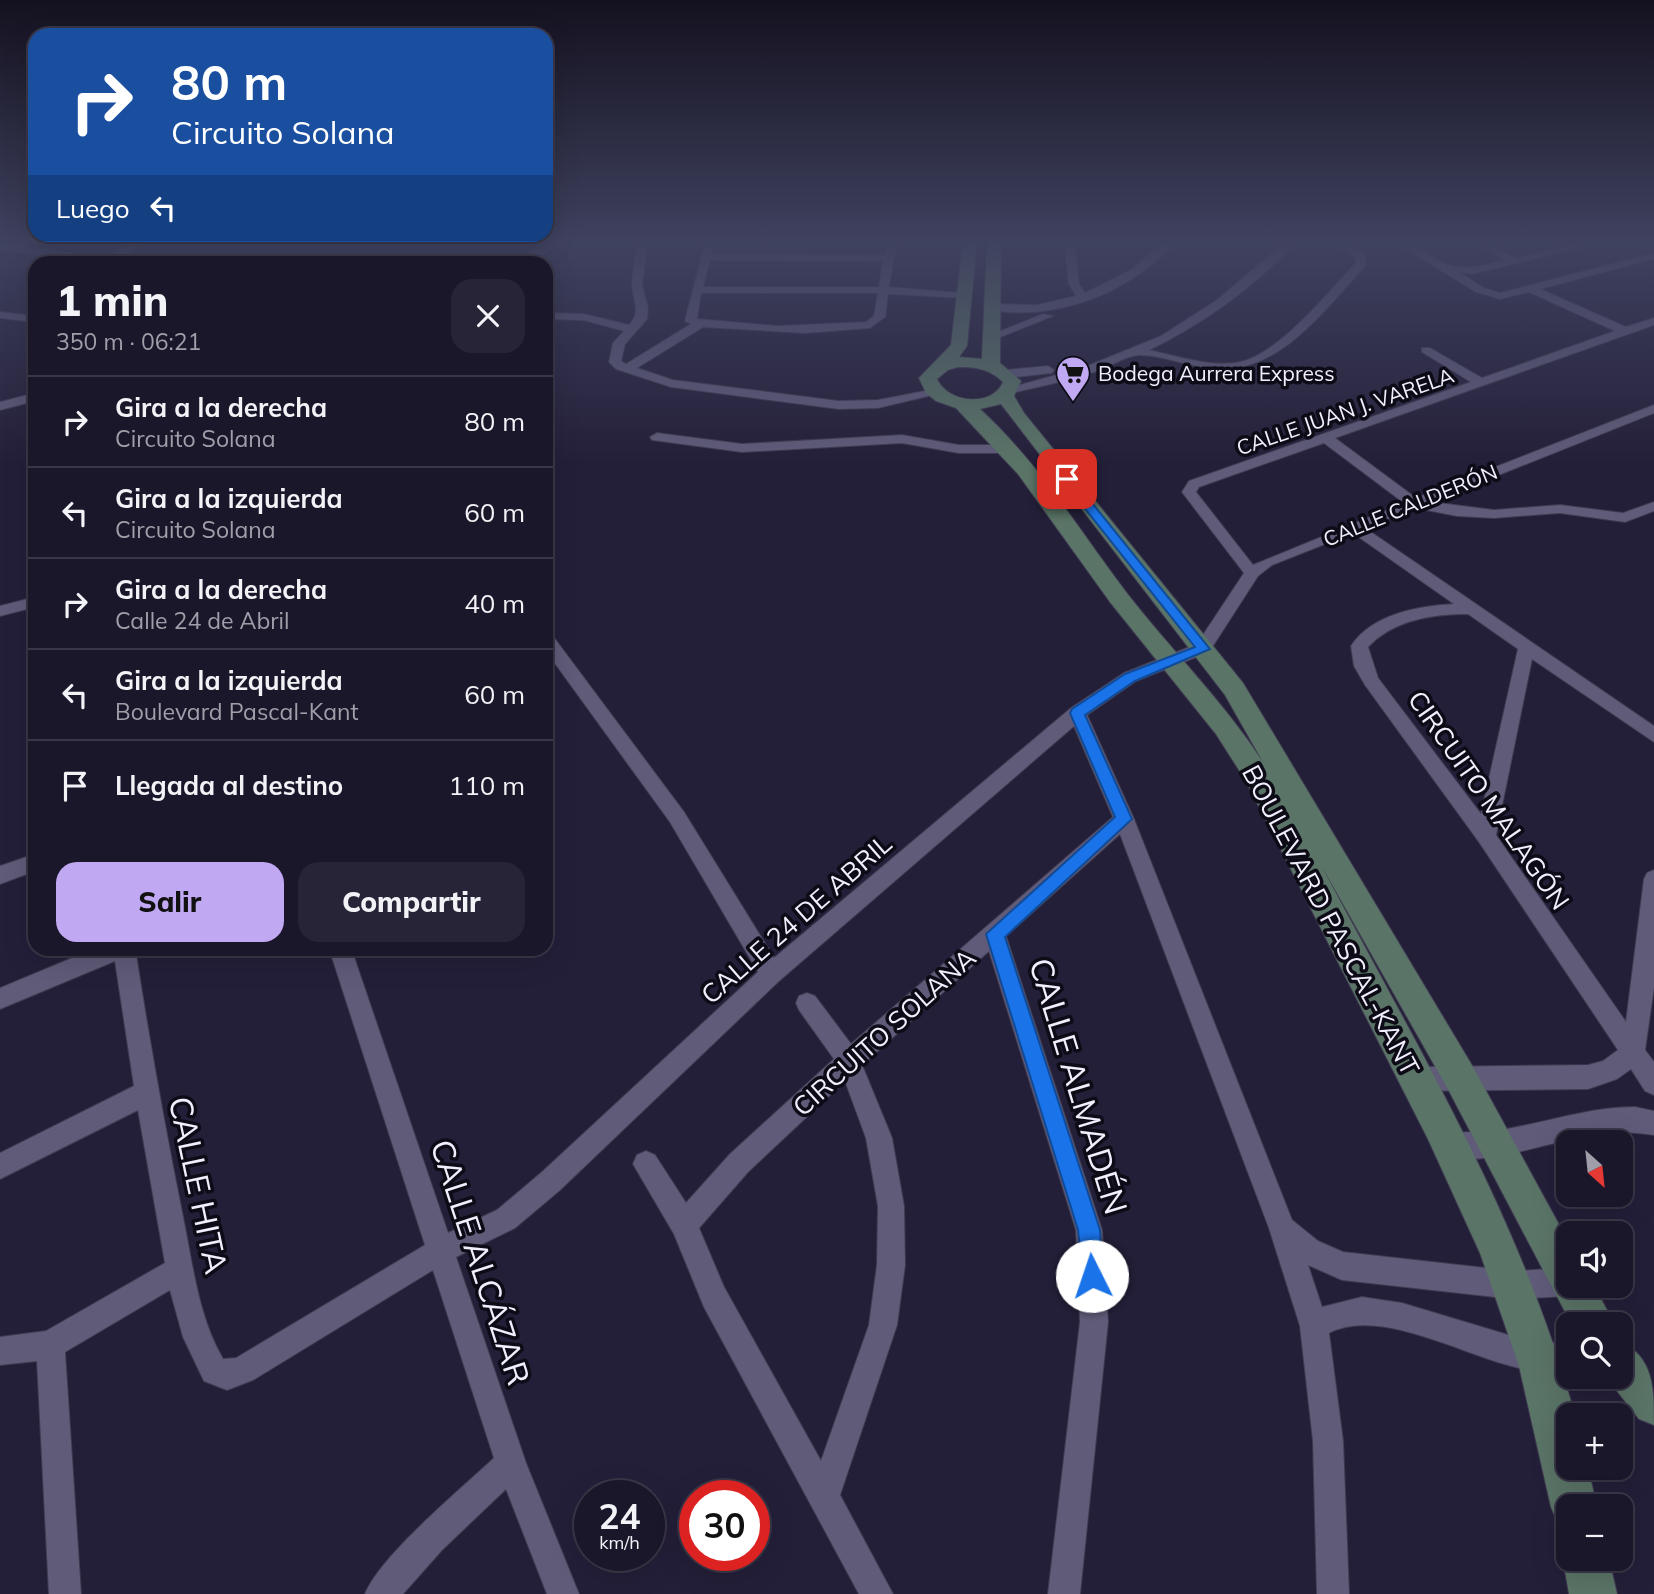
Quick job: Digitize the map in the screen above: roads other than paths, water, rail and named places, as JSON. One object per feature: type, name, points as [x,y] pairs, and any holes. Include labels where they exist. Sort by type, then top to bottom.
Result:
[{"type":"street","points":[[3,315],[28,318]]},
{"type":"street","points":[[641,315],[615,353],[615,362],[627,369],[671,383],[839,405],[949,398],[993,401],[1003,381],[1048,370],[1122,345],[1179,315]]},
{"type":"street","points":[[689,315],[691,321],[700,324],[866,326],[879,315]]},
{"type":"street","points":[[949,398],[928,378],[943,366],[959,346],[961,315]]},
{"type":"street","name":"BOULEVARD PASCAL-KANT","points":[[990,315],[989,338],[1016,415],[1203,649],[1266,742],[1461,1079],[1556,1258]]},
{"type":"street","points":[[989,338],[1050,315]]},
{"type":"street","points":[[943,366],[975,362],[1003,381],[1049,382],[1135,351],[1201,315]]},
{"type":"street","points":[[1135,351],[1222,365],[1252,362],[1290,335],[1310,315]]},
{"type":"street","points":[[1591,315],[1625,331]]},
{"type":"street","points":[[553,316],[584,317],[631,329]]},
{"type":"street","name":"CALLE JUAN J. VARELA","points":[[1252,573],[1223,540],[1189,492],[1194,484],[1483,384],[1654,321]]},
{"type":"street","points":[[627,369],[700,324]]},
{"type":"street","points":[[1426,350],[1483,384]]},
{"type":"street","points":[[0,398],[20,401]]},
{"type":"street","name":"BOULEVARD PASCAL-KANT","points":[[949,398],[984,421],[1008,449],[1130,612],[1202,697],[1240,748],[1450,1146],[1513,1284],[1571,1494]]},
{"type":"street","points":[[0,406],[28,399]]},
{"type":"street","name":"CALLE CALDERÓN","points":[[1203,649],[1252,573],[1286,552],[1355,528],[1654,409]]},
{"type":"street","points":[[657,437],[742,448],[902,439],[959,449],[1008,449]]},
{"type":"street","points":[[1326,438],[1413,503],[1468,512],[1560,509],[1625,518],[1654,506]]},
{"type":"street","points":[[1355,528],[1526,649],[1654,735]]},
{"type":"street","points":[[0,611],[28,604]]},
{"type":"street","name":"CIRCUITO MALAGÓN","points":[[1473,609],[1446,608],[1386,626],[1367,636],[1359,646],[1363,666],[1371,681],[1486,836],[1654,1083]]},
{"type":"street","points":[[553,649],[677,817],[771,974]]},
{"type":"street","name":"CALLE 24 DE ABRIL","points":[[440,1251],[506,1219],[771,974],[1077,713],[1130,677],[1203,649]]},
{"type":"street","points":[[1486,836],[1526,649]]},
{"type":"street","points":[[1077,713],[1124,819],[1282,1228],[1314,1326],[1328,1441],[1333,1594]]},
{"type":"street","name":"CIRCUITO SOLANA","points":[[684,1225],[739,1163],[849,1061],[1124,819]]},
{"type":"street","points":[[0,875],[28,865]]},
{"type":"street","points":[[1415,1079],[1588,1077],[1609,1071],[1633,1054],[1647,958],[1654,879]]},
{"type":"street","name":"CALLE ALMADÉN","points":[[995,934],[1089,1230],[1094,1322],[1064,1594]]},
{"type":"street","points":[[0,999],[104,956]]},
{"type":"street","name":"CALLE HITA","points":[[124,956],[146,1093],[180,1269],[201,1352],[214,1371],[227,1375],[270,1355],[440,1251]]},
{"type":"street","name":"CALLE ALCÁZAR","points":[[343,956],[511,1463],[564,1594]]},
{"type":"street","points":[[807,1003],[849,1061],[878,1138],[891,1206],[891,1265],[883,1325],[825,1494]]},
{"type":"street","points":[[0,1166],[146,1093]]},
{"type":"street","points":[[1450,1146],[1496,1143],[1611,1119],[1637,1119],[1654,1123]]},
{"type":"street","points":[[646,1164],[684,1225],[714,1297],[825,1494],[877,1594]]},
{"type":"street","points":[[1282,1228],[1308,1251],[1342,1266],[1513,1284],[1556,1282]]},
{"type":"street","points":[[0,1351],[50,1345],[180,1269]]},
{"type":"street","points":[[1314,1326],[1333,1316],[1362,1311],[1402,1317],[1535,1357],[1556,1356]]},
{"type":"street","points":[[50,1345],[65,1594]]},
{"type":"street","points":[[1633,1378],[1654,1404]]},
{"type":"street","points":[[381,1594],[431,1539],[511,1463]]},
{"type":"street","points":[[1588,1571],[1593,1594]]},
{"type":"place","name":"Bodega Aurrera Express","points":[[1073,403]]}]
